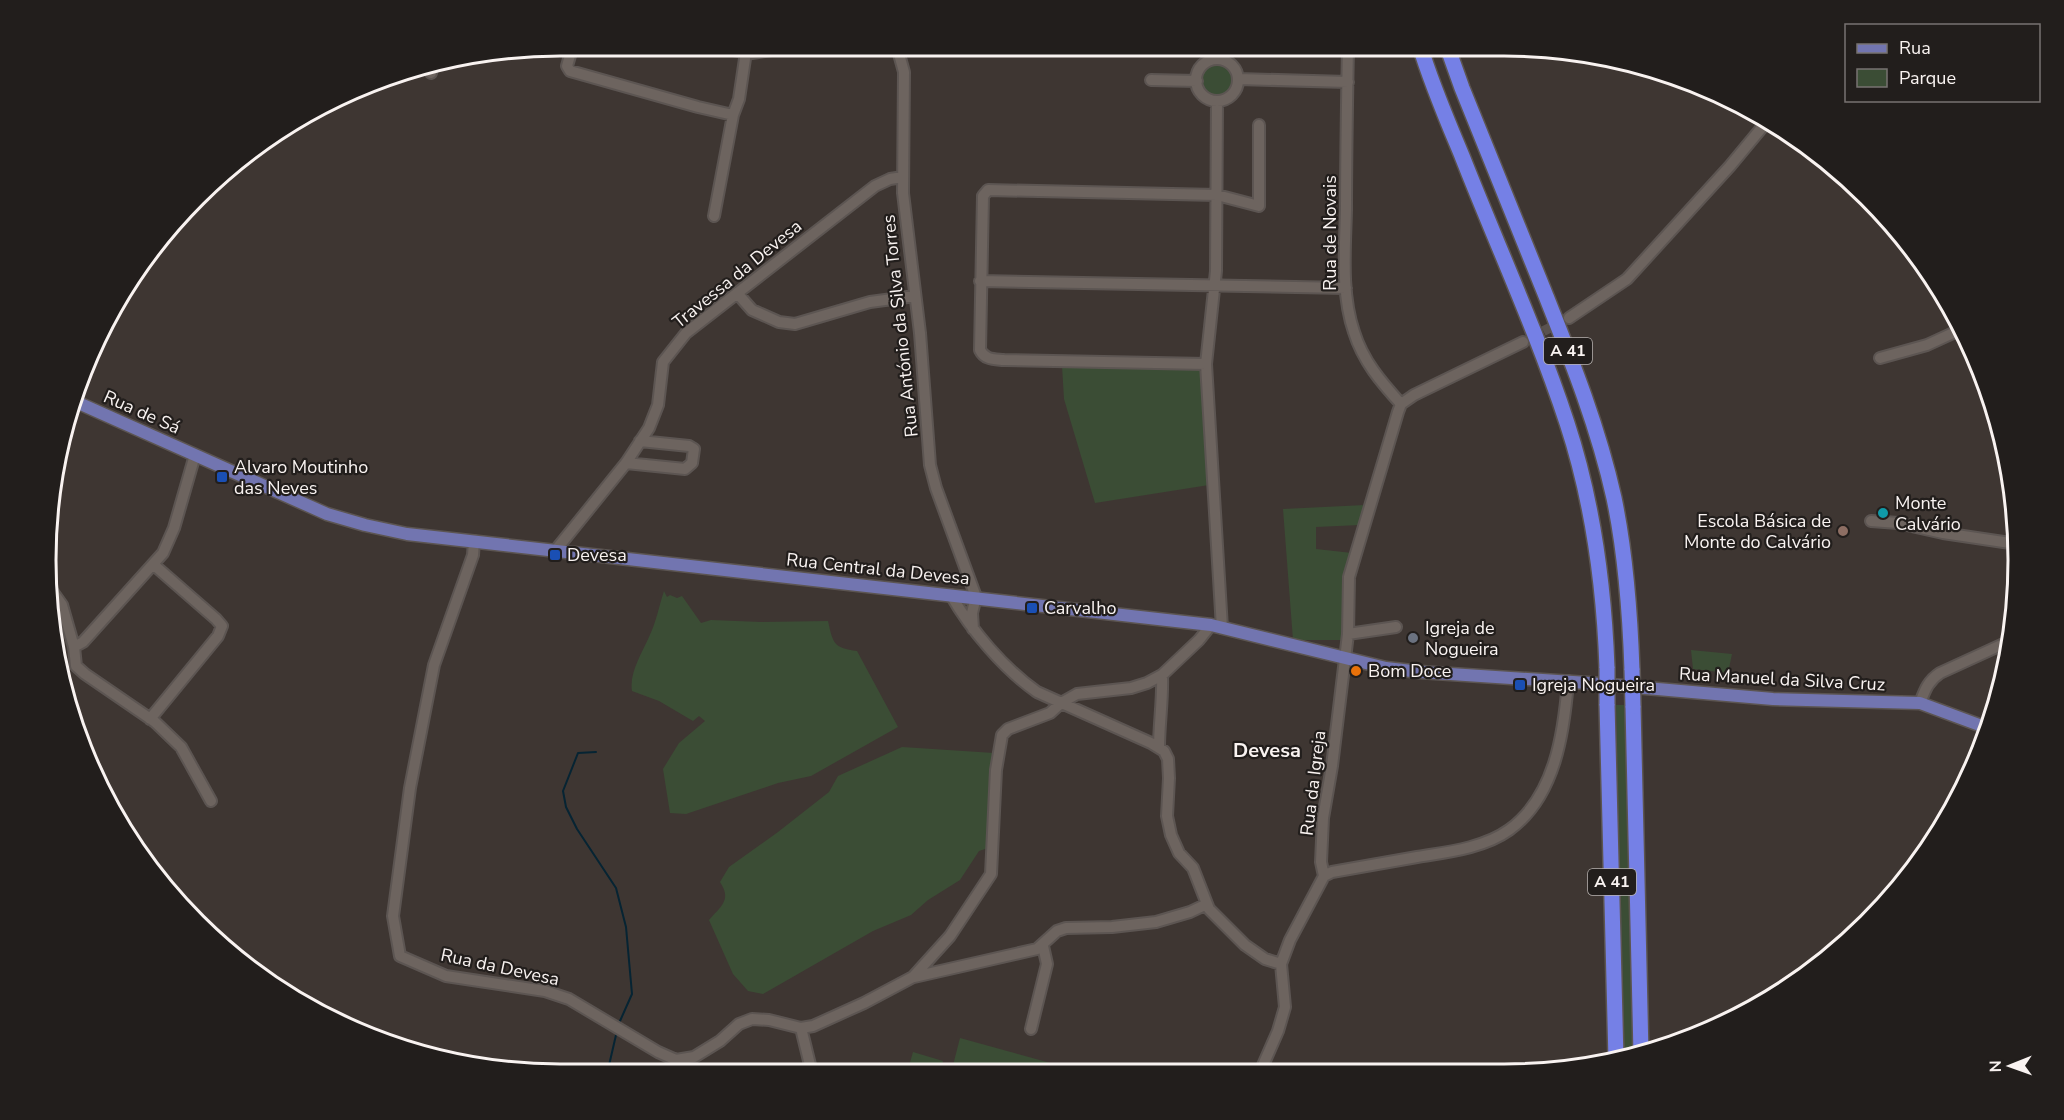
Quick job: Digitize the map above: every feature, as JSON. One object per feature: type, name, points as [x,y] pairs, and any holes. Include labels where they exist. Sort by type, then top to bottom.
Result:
[{"type":"highway","name":"A 41","points":[[1424,56],[1550,374],[1581,473],[1596,547],[1604,612],[1607,669],[1616,1052]]},
{"type":"highway","name":"A 41","points":[[1451,56],[1581,385],[1596,429],[1614,499],[1623,552],[1632,670],[1641,1045]]},
{"type":"main road","name":"Rua de Sá","points":[[80,404],[195,455]]},
{"type":"main road","name":"Rua Central da Devesa","points":[[195,455],[327,514],[407,534],[976,597],[1217,627],[1386,668],[1568,681]]},
{"type":"main road","name":"Rua Manuel da Silva Cruz","points":[[1568,681],[1773,699],[1920,703],[1981,726]]},
{"type":"street","points":[[570,56],[567,66],[570,71],[733,115]]},
{"type":"street","points":[[714,216],[733,115],[739,99],[745,56]]},
{"type":"street","name":"Rua António da Silva Torres","points":[[898,56],[904,72],[903,177],[906,219],[923,362],[930,465],[936,489],[976,597]]},
{"type":"street","name":"Rua de Novais","points":[[1348,56],[1346,288],[1353,332],[1362,351],[1378,379],[1401,404]]},
{"type":"street","points":[[1219,59],[1234,68],[1238,79],[1233,94],[1225,100],[1217,101],[1204,96],[1197,86],[1198,72],[1203,65],[1219,59]]},
{"type":"street","points":[[1238,79],[1348,82]]},
{"type":"street","points":[[1151,80],[1197,81]]},
{"type":"street","points":[[913,977],[950,936],[991,874],[996,770],[1002,735],[1008,729],[1050,713],[1061,703],[1077,694],[1131,688],[1162,675],[1199,640],[1217,627],[1206,364],[1207,338],[1216,286],[1217,101]]},
{"type":"street","points":[[1206,364],[989,358],[982,355],[980,350],[980,281],[983,196],[988,190],[1216,195],[1259,206],[1259,125]]},
{"type":"street","points":[[1569,318],[1627,279],[1762,127]]},
{"type":"street","name":"Travessa da Devesa","points":[[555,550],[626,463],[640,441],[658,405],[663,362],[686,333],[875,186],[890,179],[903,177]]},
{"type":"street","points":[[980,281],[1346,288]]},
{"type":"street","points":[[737,293],[752,310],[779,322],[795,324],[870,302],[915,296]]},
{"type":"street","points":[[1880,357],[1927,345],[1954,333]]},
{"type":"street","points":[[1401,404],[1414,395],[1523,342]]},
{"type":"street","name":"Rua da Igreja","points":[[1324,876],[1321,862],[1323,818],[1332,766],[1348,634],[1349,577],[1401,404]]},
{"type":"street","points":[[626,463],[685,469],[693,463],[694,449],[689,446],[640,441]]},
{"type":"street","points":[[74,647],[83,642],[163,553],[195,455]]},
{"type":"street","points":[[1871,521],[1898,523],[1943,533],[2007,543]]},
{"type":"street","name":"Rua da Devesa","points":[[474,541],[473,555],[434,665],[410,788],[393,916],[400,956],[446,976],[545,991],[569,999],[658,1052],[676,1060],[694,1057],[720,1041],[739,1024],[752,1019],[769,1020],[801,1028]]},
{"type":"street","points":[[150,719],[218,636],[222,626],[154,565]]},
{"type":"street","points":[[951,595],[973,629],[1025,684],[1164,751],[1170,768],[1167,816],[1171,835],[1179,853],[1193,868],[1209,909],[1245,945],[1265,959],[1281,964]]},
{"type":"street","points":[[973,629],[972,613],[976,597]]},
{"type":"street","points":[[58,599],[62,605],[74,647],[76,666],[150,719],[181,747],[212,801]]},
{"type":"street","points":[[1348,634],[1396,627]]},
{"type":"street","points":[[1920,703],[1926,686],[1940,673],[2001,645]]},
{"type":"street","points":[[1159,748],[1163,702],[1162,675]]},
{"type":"street","points":[[1264,1064],[1278,1031],[1285,1007],[1281,964],[1290,940],[1324,876],[1332,872],[1456,850],[1484,842],[1509,830],[1543,791],[1556,763],[1568,681]]},
{"type":"street","points":[[810,1064],[801,1028],[813,1026],[864,1003],[913,977],[1024,953],[1043,946],[1057,931],[1066,927],[1112,927],[1156,922],[1208,904]]},
{"type":"street","points":[[1032,1029],[1047,964],[1043,946]]},
{"type":"green space","points":[[1217,63],[1228,68],[1233,79],[1228,90],[1217,95],[1206,90],[1201,79],[1206,68]]},
{"type":"green space","points":[[1062,366],[1199,368],[1202,373],[1209,485],[1095,503],[1064,399]]},
{"type":"green space","points":[[1365,505],[1360,525],[1316,527],[1316,549],[1352,553],[1343,640],[1293,640],[1283,509]]},
{"type":"green space","points":[[664,591],[667,597],[682,596],[701,623],[711,620],[828,621],[836,644],[857,651],[898,727],[811,776],[778,783],[686,814],[670,813],[663,769],[679,743],[705,721],[699,716],[693,721],[659,701],[632,691],[634,670],[654,626]]},
{"type":"green space","points":[[1691,650],[1732,654],[1728,673],[1693,669]]},
{"type":"green space","points":[[1616,705],[1625,705],[1633,1048],[1623,1050]]},
{"type":"green space","points":[[902,747],[994,753],[988,848],[979,851],[960,880],[928,900],[911,915],[873,931],[763,994],[748,991],[733,974],[709,920],[724,903],[725,894],[720,882],[729,867],[829,792],[838,776]]},
{"type":"green space","points":[[960,1038],[1054,1064],[953,1064]]},
{"type":"green space","points":[[913,1052],[943,1061],[942,1064],[910,1064]]},
{"type":"waterway","points":[[596,752],[578,753],[563,791],[566,807],[577,829],[616,888],[626,927],[632,994],[620,1021]]},
{"type":"waterway","points":[[609,1064],[616,1035]]},
{"type":"tunnel","points":[[1530,338],[1569,318]]},
{"type":"place","name":"Alvaro Moutinho das Neves","points":[[222,477]]},
{"type":"place","name":"Monte Calvário","points":[[1883,513]]},
{"type":"place","name":"Escola Básica de Monte do Calvário","points":[[1843,531]]},
{"type":"place","name":"Devesa","points":[[555,555]]},
{"type":"place","name":"Carvalho","points":[[1032,608]]},
{"type":"place","name":"Igreja de Nogueira","points":[[1413,638]]},
{"type":"place","name":"Bom Doce","points":[[1356,671]]},
{"type":"place","name":"Igreja Nogueira","points":[[1520,685]]},
{"type":"district","name":"Devesa","points":[[1267,750]]}]
